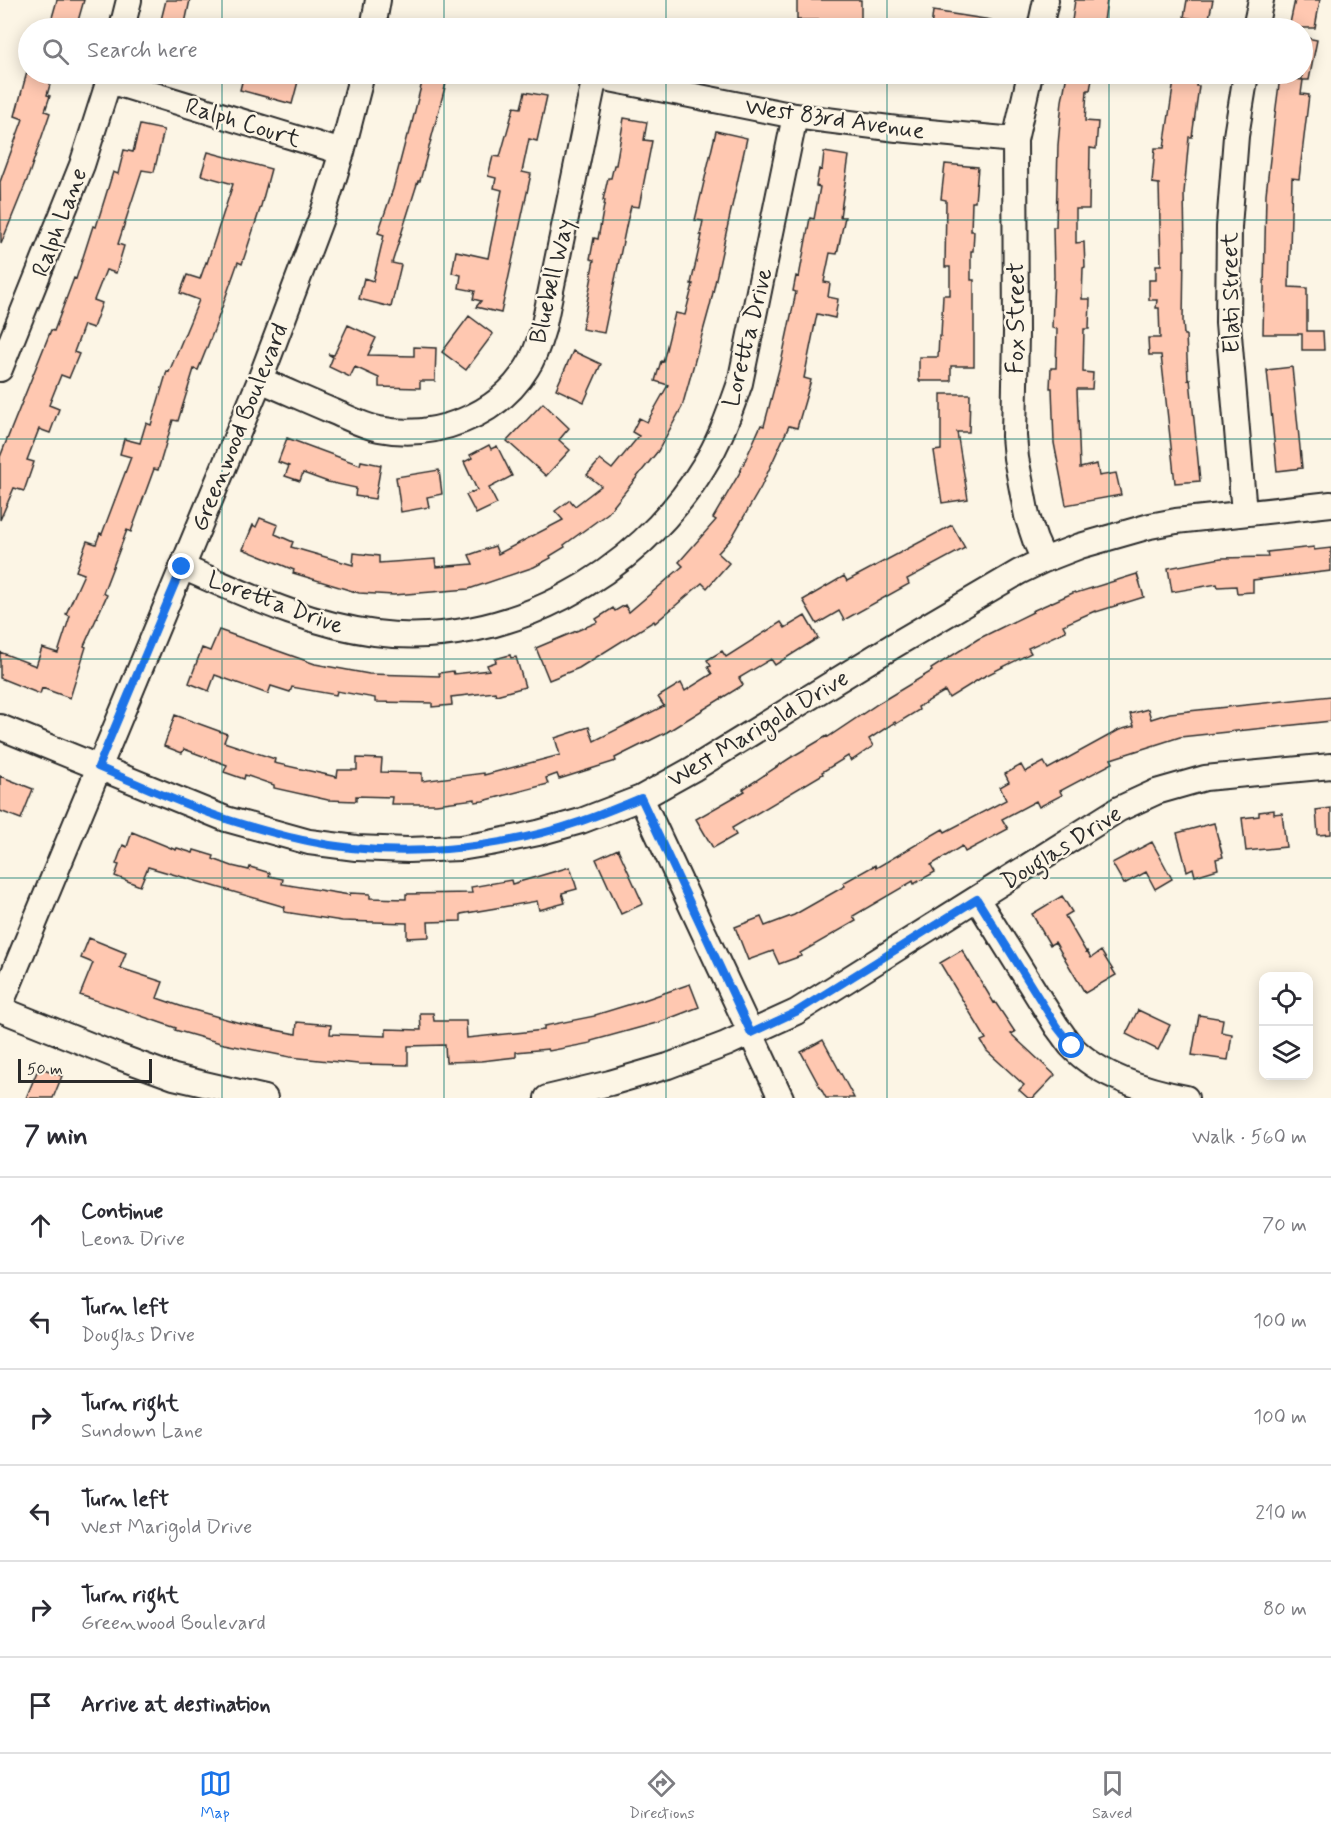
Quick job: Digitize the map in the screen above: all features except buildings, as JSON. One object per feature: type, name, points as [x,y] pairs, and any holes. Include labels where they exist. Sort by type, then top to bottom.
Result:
[{"type":"street","points":[[124,18],[129,0]]},
{"type":"street","points":[[377,18],[378,0]]},
{"type":"street","points":[[1042,18],[1046,0]]},
{"type":"street","points":[[1257,18],[1261,0]]},
{"type":"street","name":"Ralph Lane","points":[[0,369],[82,165],[108,84]]},
{"type":"street","name":"Ralph Court","points":[[132,84],[342,152]]},
{"type":"street","name":"Greenwood Boulevard","points":[[0,1007],[260,380],[323,213],[359,84]]},
{"type":"street","name":"Bluebell Way","points":[[260,380],[358,422],[392,431],[426,430],[453,424],[486,409],[503,396],[527,368],[536,351],[543,329],[588,84]]},
{"type":"street","name":"West 83rd Avenue","points":[[635,84],[795,116],[897,129],[1015,140]]},
{"type":"street","name":"Fox Street","points":[[1028,84],[1015,140],[1014,436],[1027,516],[1044,560]]},
{"type":"street","name":"Elati Street","points":[[1244,84],[1236,135],[1229,227],[1228,323],[1244,513]]},
{"type":"street","name":"Loretta Drive","points":[[182,567],[274,607],[309,619],[375,633],[414,635],[470,629],[521,615],[563,597],[605,572],[652,533],[685,495],[705,465],[732,405],[740,383],[795,116]]},
{"type":"street","name":"West Marigold Drive","points":[[0,727],[226,819],[309,842],[356,848],[418,850],[460,848],[490,843],[581,821],[641,798],[693,769],[980,594],[1044,560],[1080,546],[1150,526],[1331,504]]},
{"type":"street","name":"Douglas Drive","points":[[547,1098],[668,1066],[726,1044],[796,1012],[1119,809],[1156,792],[1205,778],[1331,766]]},
{"type":"street","points":[[641,798],[781,1098]]},
{"type":"street","points":[[977,899],[1057,1027],[1072,1046],[1092,1063],[1116,1076],[1165,1094],[1186,1098]]},
{"type":"street","points":[[0,1007],[174,1077],[265,1098]]},
{"type":"route","points":[[182,567],[98,767],[226,819],[309,842],[356,848],[408,850],[460,848],[490,843],[581,821],[641,798],[751,1033],[796,1012],[977,899],[1057,1027],[1072,1046]]}]
